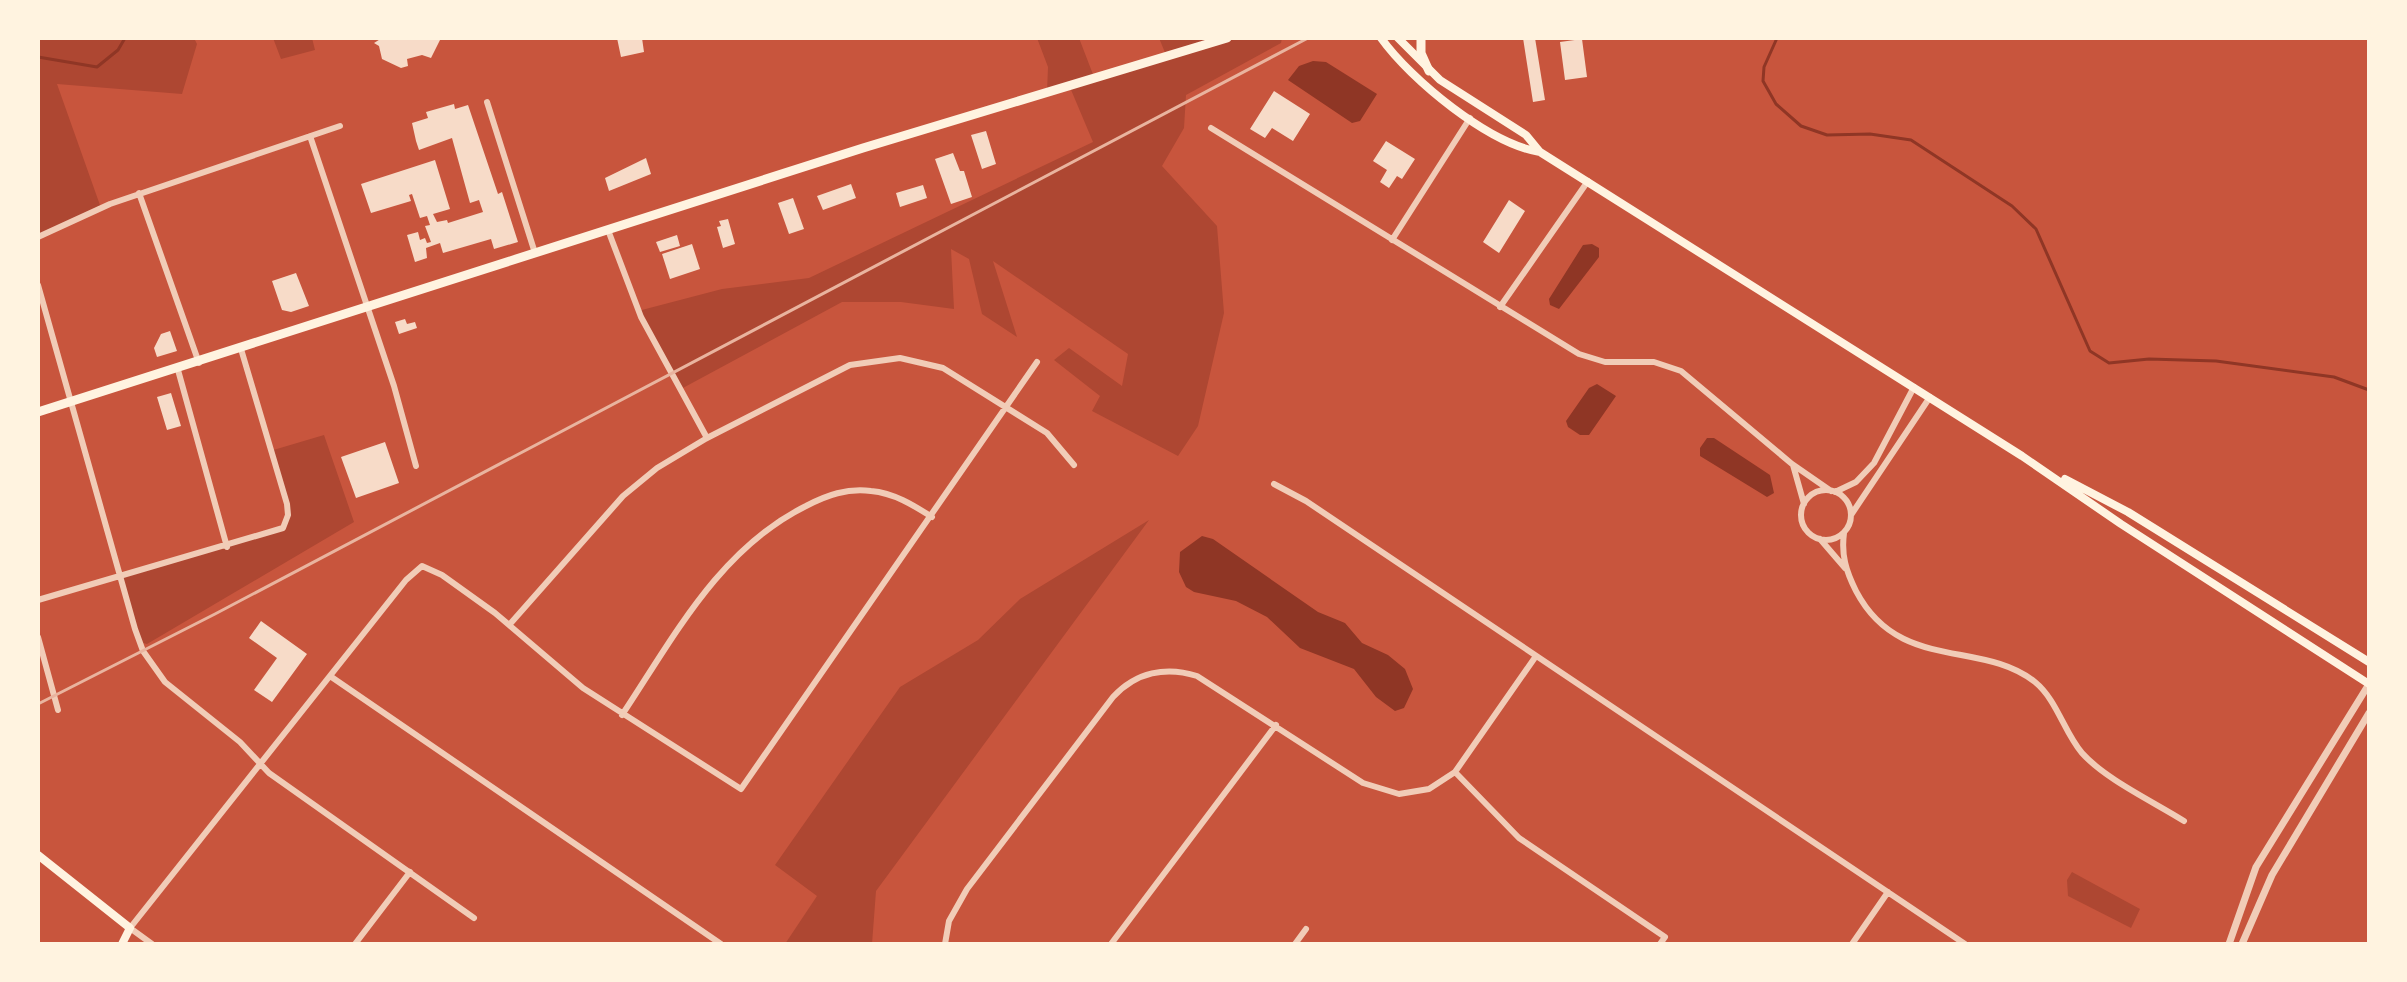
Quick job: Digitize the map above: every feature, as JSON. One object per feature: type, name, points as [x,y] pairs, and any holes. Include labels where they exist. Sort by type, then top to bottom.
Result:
[{"type":"main road","points":[[38,412],[178,370],[608,230],[1227,38]]},
{"type":"main road","points":[[1381,38],[1425,86],[1519,149],[1540,152]]},
{"type":"main road","points":[[1398,38],[1429,71],[1526,135],[1540,152],[2035,464],[2121,524],[2369,684]]},
{"type":"main road","points":[[1421,38],[1421,53],[1429,71]]},
{"type":"main road","points":[[2035,464],[2128,512],[2369,662]]},
{"type":"main road","points":[[38,855],[130,928],[122,944]]},
{"type":"street","points":[[487,102],[535,253]]},
{"type":"street","points":[[1392,240],[1470,118]]},
{"type":"street","points":[[38,237],[139,193],[340,126]]},
{"type":"street","points":[[1211,128],[1500,307],[1592,359],[1654,362],[1681,371],[1792,464],[1847,501],[1851,515]]},
{"type":"street","points":[[310,136],[369,309],[416,466]]},
{"type":"street","points":[[1500,307],[1588,181]]},
{"type":"street","points":[[139,193],[199,363]]},
{"type":"street","points":[[608,230],[638,311],[707,438]]},
{"type":"street","points":[[38,285],[139,642],[155,670],[260,763],[474,918]]},
{"type":"street","points":[[38,600],[227,547],[278,531],[285,525],[287,504],[241,349]]},
{"type":"street","points":[[510,624],[628,491],[657,468],[707,438],[837,370],[886,358],[943,368],[1008,407],[1058,443],[1074,465]]},
{"type":"street","points":[[152,944],[130,928],[406,580],[422,566],[442,575],[510,624],[560,671],[622,715],[741,789],[1037,362]]},
{"type":"street","points":[[178,370],[227,547]]},
{"type":"street","points":[[1804,504],[1815,493],[1833,491],[1856,482],[1874,463],[1914,387]]},
{"type":"street","points":[[1845,568],[1844,533],[1851,515],[1930,397]]},
{"type":"street","points":[[1792,464],[1804,504],[1804,526],[1845,568],[1867,608],[1905,639],[1933,651],[2007,667],[2036,683],[2083,754],[2184,821]]},
{"type":"street","points":[[1274,484],[1306,501],[1965,944]]},
{"type":"street","points":[[622,715],[707,588],[748,544],[793,513],[836,493],[863,490],[902,500],[932,517]]},
{"type":"street","points":[[1820,539],[1833,539],[1844,533]]},
{"type":"street","points":[[38,637],[58,710]]},
{"type":"street","points":[[945,944],[949,921],[967,889],[1123,687],[1149,674],[1184,672],[1217,686],[1363,783],[1399,794],[1429,789],[1455,772],[1536,656]]},
{"type":"street","points":[[330,676],[721,944]]},
{"type":"street","points":[[2229,944],[2256,867],[2369,684]]},
{"type":"street","points":[[2242,944],[2272,875],[2369,713]]},
{"type":"street","points":[[1111,944],[1276,725]]},
{"type":"street","points":[[1455,772],[1519,838],[1662,941]]},
{"type":"street","points":[[355,944],[410,872]]},
{"type":"street","points":[[1852,944],[1888,892]]},
{"type":"street","points":[[1295,944],[1306,929]]},
{"type":"shaded area","points":[[38,38],[194,38],[197,44],[182,94],[57,84],[101,208],[38,237]]},
{"type":"shaded area","points":[[273,38],[312,38],[315,50],[281,59]]},
{"type":"shaded area","points":[[1037,38],[1079,38],[1094,77],[1166,55],[1159,38],[1282,38],[1281,43],[1186,95],[1184,128],[1162,166],[1217,226],[1224,313],[1198,426],[1178,456],[1092,411],[1100,396],[1054,360],[1069,348],[1122,386],[1128,354],[993,261],[1017,337],[982,314],[969,259],[951,249],[954,309],[901,302],[842,302],[681,389],[638,311],[722,289],[809,278],[1093,142],[1069,85],[1047,92],[1048,67]]},
{"type":"shaded area","points":[[1313,61],[1326,62],[1377,94],[1360,121],[1352,123],[1288,80],[1299,66]]},
{"type":"shaded area","points":[[1592,244],[1599,248],[1599,257],[1559,309],[1550,305],[1549,299],[1583,245]]},
{"type":"shaded area","points":[[1597,384],[1616,396],[1589,435],[1580,435],[1568,427],[1566,421],[1589,388]]},
{"type":"shaded area","points":[[324,435],[354,522],[147,644],[139,642],[120,577],[277,531],[288,515],[270,451]]},
{"type":"shaded area","points":[[1707,438],[1714,438],[1770,475],[1774,493],[1767,497],[1700,456],[1700,448]]},
{"type":"shaded area","points":[[1149,520],[876,891],[872,944],[785,944],[817,896],[775,865],[900,687],[978,640],[1020,599]]},
{"type":"shaded area","points":[[1202,536],[1213,539],[1318,612],[1345,623],[1362,643],[1388,655],[1405,669],[1413,689],[1404,708],[1395,711],[1376,697],[1354,669],[1300,648],[1267,617],[1236,601],[1194,592],[1186,587],[1179,572],[1180,552]]},
{"type":"shaded area","points":[[2072,872],[2140,909],[2131,928],[2068,896],[2067,880]]},
{"type":"building","points":[[382,38],[441,38],[431,58],[422,55],[407,59],[408,66],[401,68],[382,59],[379,46],[374,43]]},
{"type":"building","points":[[617,38],[642,38],[644,52],[621,57]]},
{"type":"building","points":[[1523,38],[1535,38],[1545,100],[1533,102]]},
{"type":"building","points":[[1582,39],[1587,77],[1565,80],[1560,42]]},
{"type":"building","points":[[1274,91],[1310,114],[1293,141],[1272,128],[1265,138],[1250,129]]},
{"type":"building","points":[[454,104],[455,109],[468,105],[518,242],[494,249],[491,239],[443,253],[440,243],[426,248],[427,258],[415,262],[407,235],[418,232],[420,240],[425,238],[427,243],[431,242],[425,226],[430,225],[427,216],[420,218],[412,194],[409,195],[411,201],[371,213],[361,184],[435,160],[450,209],[433,214],[437,222],[447,220],[448,223],[483,212],[479,200],[470,203],[452,138],[419,150],[416,141],[412,123],[428,118],[426,112]]},
{"type":"building","points":[[986,131],[996,164],[982,169],[971,135]]},
{"type":"building","points":[[1386,141],[1415,159],[1402,179],[1397,176],[1389,188],[1380,182],[1387,170],[1373,161]]},
{"type":"building","points":[[953,153],[960,171],[964,171],[972,197],[951,204],[935,159]]},
{"type":"building","points":[[646,158],[651,174],[609,191],[605,178]]},
{"type":"building","points":[[851,184],[856,198],[823,210],[817,196]]},
{"type":"building","points":[[923,185],[927,198],[900,207],[896,193]]},
{"type":"building","points":[[793,198],[804,229],[789,234],[778,203]]},
{"type":"building","points":[[1509,200],[1525,211],[1499,253],[1483,242]]},
{"type":"building","points":[[728,219],[735,244],[723,248],[717,227],[721,226],[719,221]]},
{"type":"building","points":[[677,235],[680,246],[660,252],[656,242]]},
{"type":"building","points":[[692,244],[700,269],[670,279],[662,254]]},
{"type":"building","points":[[296,273],[309,306],[291,312],[282,310],[272,281]]},
{"type":"building","points":[[405,319],[407,324],[415,322],[417,328],[399,334],[395,322]]},
{"type":"building","points":[[170,331],[177,351],[157,357],[154,348],[161,334]]},
{"type":"building","points":[[171,393],[181,426],[167,430],[157,397]]},
{"type":"building","points":[[385,442],[399,483],[356,498],[341,457]]},
{"type":"building","points":[[261,621],[307,654],[272,702],[254,690],[277,658],[249,638]]},
{"type":"waterway","points":[[38,57],[97,67],[118,50],[125,38]]},
{"type":"waterway","points":[[1777,38],[1764,67],[1763,81],[1776,104],[1801,126],[1827,135],[1870,134],[1911,140],[2012,206],[2036,229],[2090,351],[2109,363],[2149,359],[2216,361],[2334,377],[2369,390]]},
{"type":"railway","points":[[38,704],[215,614],[1308,38]]}]
